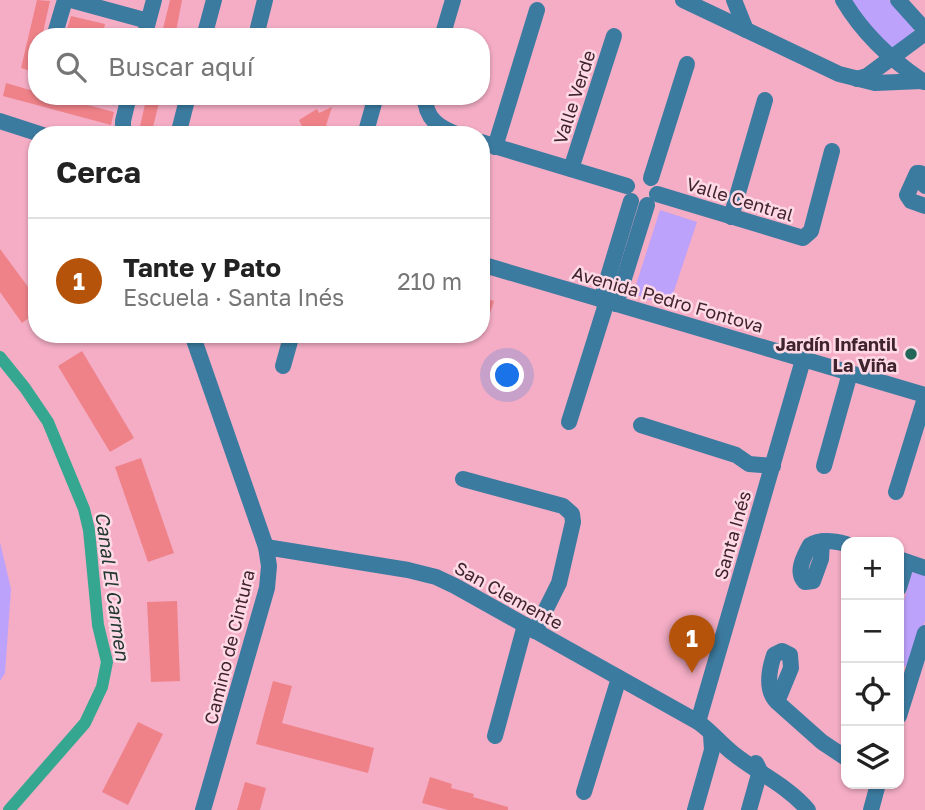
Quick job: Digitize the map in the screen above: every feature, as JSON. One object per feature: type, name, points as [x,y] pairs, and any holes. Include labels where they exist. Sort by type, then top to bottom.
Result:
[{"type":"street","points":[[57,28],[65,0]]},
{"type":"street","points":[[71,0],[143,28]]},
{"type":"street","points":[[146,28],[153,0]]},
{"type":"street","points":[[206,28],[214,0]]},
{"type":"street","points":[[258,28],[265,0]]},
{"type":"street","points":[[445,28],[453,0]]},
{"type":"street","points":[[684,0],[732,10],[746,30],[839,74],[881,83],[924,82]]},
{"type":"street","points":[[843,0],[860,25],[892,58],[924,82]]},
{"type":"street","points":[[857,79],[867,76],[925,31],[898,0]]},
{"type":"street","points":[[490,139],[537,10]]},
{"type":"street","name":"Valle Verde","points":[[571,169],[614,36]]},
{"type":"street","points":[[651,178],[687,64]]},
{"type":"street","points":[[731,217],[765,100]]},
{"type":"street","points":[[121,126],[127,105]]},
{"type":"street","points":[[180,126],[186,105]]},
{"type":"street","points":[[368,126],[373,105]]},
{"type":"street","points":[[426,105],[428,114],[438,126]]},
{"type":"street","points":[[0,121],[28,130]]},
{"type":"street","name":"Valle Central","points":[[490,146],[571,169],[641,197],[731,217],[799,237],[806,237],[811,231],[832,151]]},
{"type":"street","points":[[925,186],[920,173],[917,173],[907,195],[911,201],[925,206]]},
{"type":"street","points":[[569,422],[641,197],[657,185],[651,178],[639,175],[632,179],[641,197]]},
{"type":"street","name":"Avenida Pedro Fontova","points":[[490,267],[925,397]]},
{"type":"street","name":"Camino de Cintura","points":[[195,343],[266,547],[269,566],[267,588],[203,810]]},
{"type":"street","points":[[283,366],[289,343]]},
{"type":"street","name":"Santa Inés","points":[[698,722],[803,360]]},
{"type":"street","points":[[824,466],[850,373]]},
{"type":"street","points":[[896,492],[925,397]]},
{"type":"street","points":[[641,425],[736,455],[753,454],[773,466]]},
{"type":"street","points":[[463,478],[563,506],[572,514],[573,522],[559,583],[530,628],[495,736]]},
{"type":"street","points":[[822,541],[841,543]]},
{"type":"street","name":"San Clemente","points":[[266,547],[408,570],[455,586],[698,722],[711,735],[725,738],[754,760],[760,771],[808,810]]},
{"type":"street","points":[[904,560],[925,569]]},
{"type":"street","points":[[904,676],[925,634]]},
{"type":"street","points":[[584,792],[619,678]]},
{"type":"street","points":[[777,702],[822,742],[841,755]]},
{"type":"street","points":[[695,810],[712,750],[711,735]]},
{"type":"street","points":[[749,810],[760,771]]},
{"type":"street","points":[[871,810],[877,789]]},
{"type":"shaded area","points":[[850,0],[889,0],[913,27],[914,32],[896,50],[886,46]]},
{"type":"shaded area","points":[[660,210],[697,222],[669,306],[633,294]]},
{"type":"shaded area","points":[[0,542],[11,589],[5,673],[0,681]]},
{"type":"shaded area","points":[[912,572],[925,576],[925,621],[911,670],[904,665],[904,601]]},
{"type":"building","points":[[37,0],[50,1],[44,28],[30,28]]},
{"type":"building","points":[[170,0],[182,0],[177,28],[163,28]]},
{"type":"building","points":[[71,16],[105,24],[104,28],[67,28]]},
{"type":"building","points":[[28,38],[28,70],[21,68]]},
{"type":"building","points":[[6,83],[28,89],[28,103],[3,96]]},
{"type":"building","points":[[37,105],[88,105],[114,112],[111,125]]},
{"type":"building","points":[[145,105],[158,105],[153,126],[140,126]]},
{"type":"building","points":[[332,107],[326,126],[302,126],[299,120],[317,109],[319,113]]},
{"type":"building","points":[[0,249],[28,287],[28,319],[22,323],[0,292]]},
{"type":"building","points":[[82,351],[134,438],[110,452],[58,366]]},
{"type":"building","points":[[141,458],[174,553],[148,562],[115,467]]},
{"type":"building","points":[[177,601],[180,681],[151,682],[147,602]]},
{"type":"building","points":[[273,681],[292,686],[282,723],[374,748],[368,773],[256,744]]},
{"type":"building","points":[[138,722],[163,734],[128,805],[102,792]]},
{"type":"building","points":[[430,777],[452,784],[451,788],[474,794],[473,797],[508,807],[508,810],[448,810],[422,803]]},
{"type":"building","points":[[245,782],[266,788],[260,810],[237,810]]},
{"type":"waterway","name":"Canal El Carmen","points":[[0,357],[48,422],[84,509],[89,530],[98,625],[107,662],[102,687],[85,723],[9,810]]},
{"type":"place","name":"Jardín Infantil La Viña","points":[[911,354]]},
{"type":"place","name":"Tante y Pato","points":[[692,673]]}]
